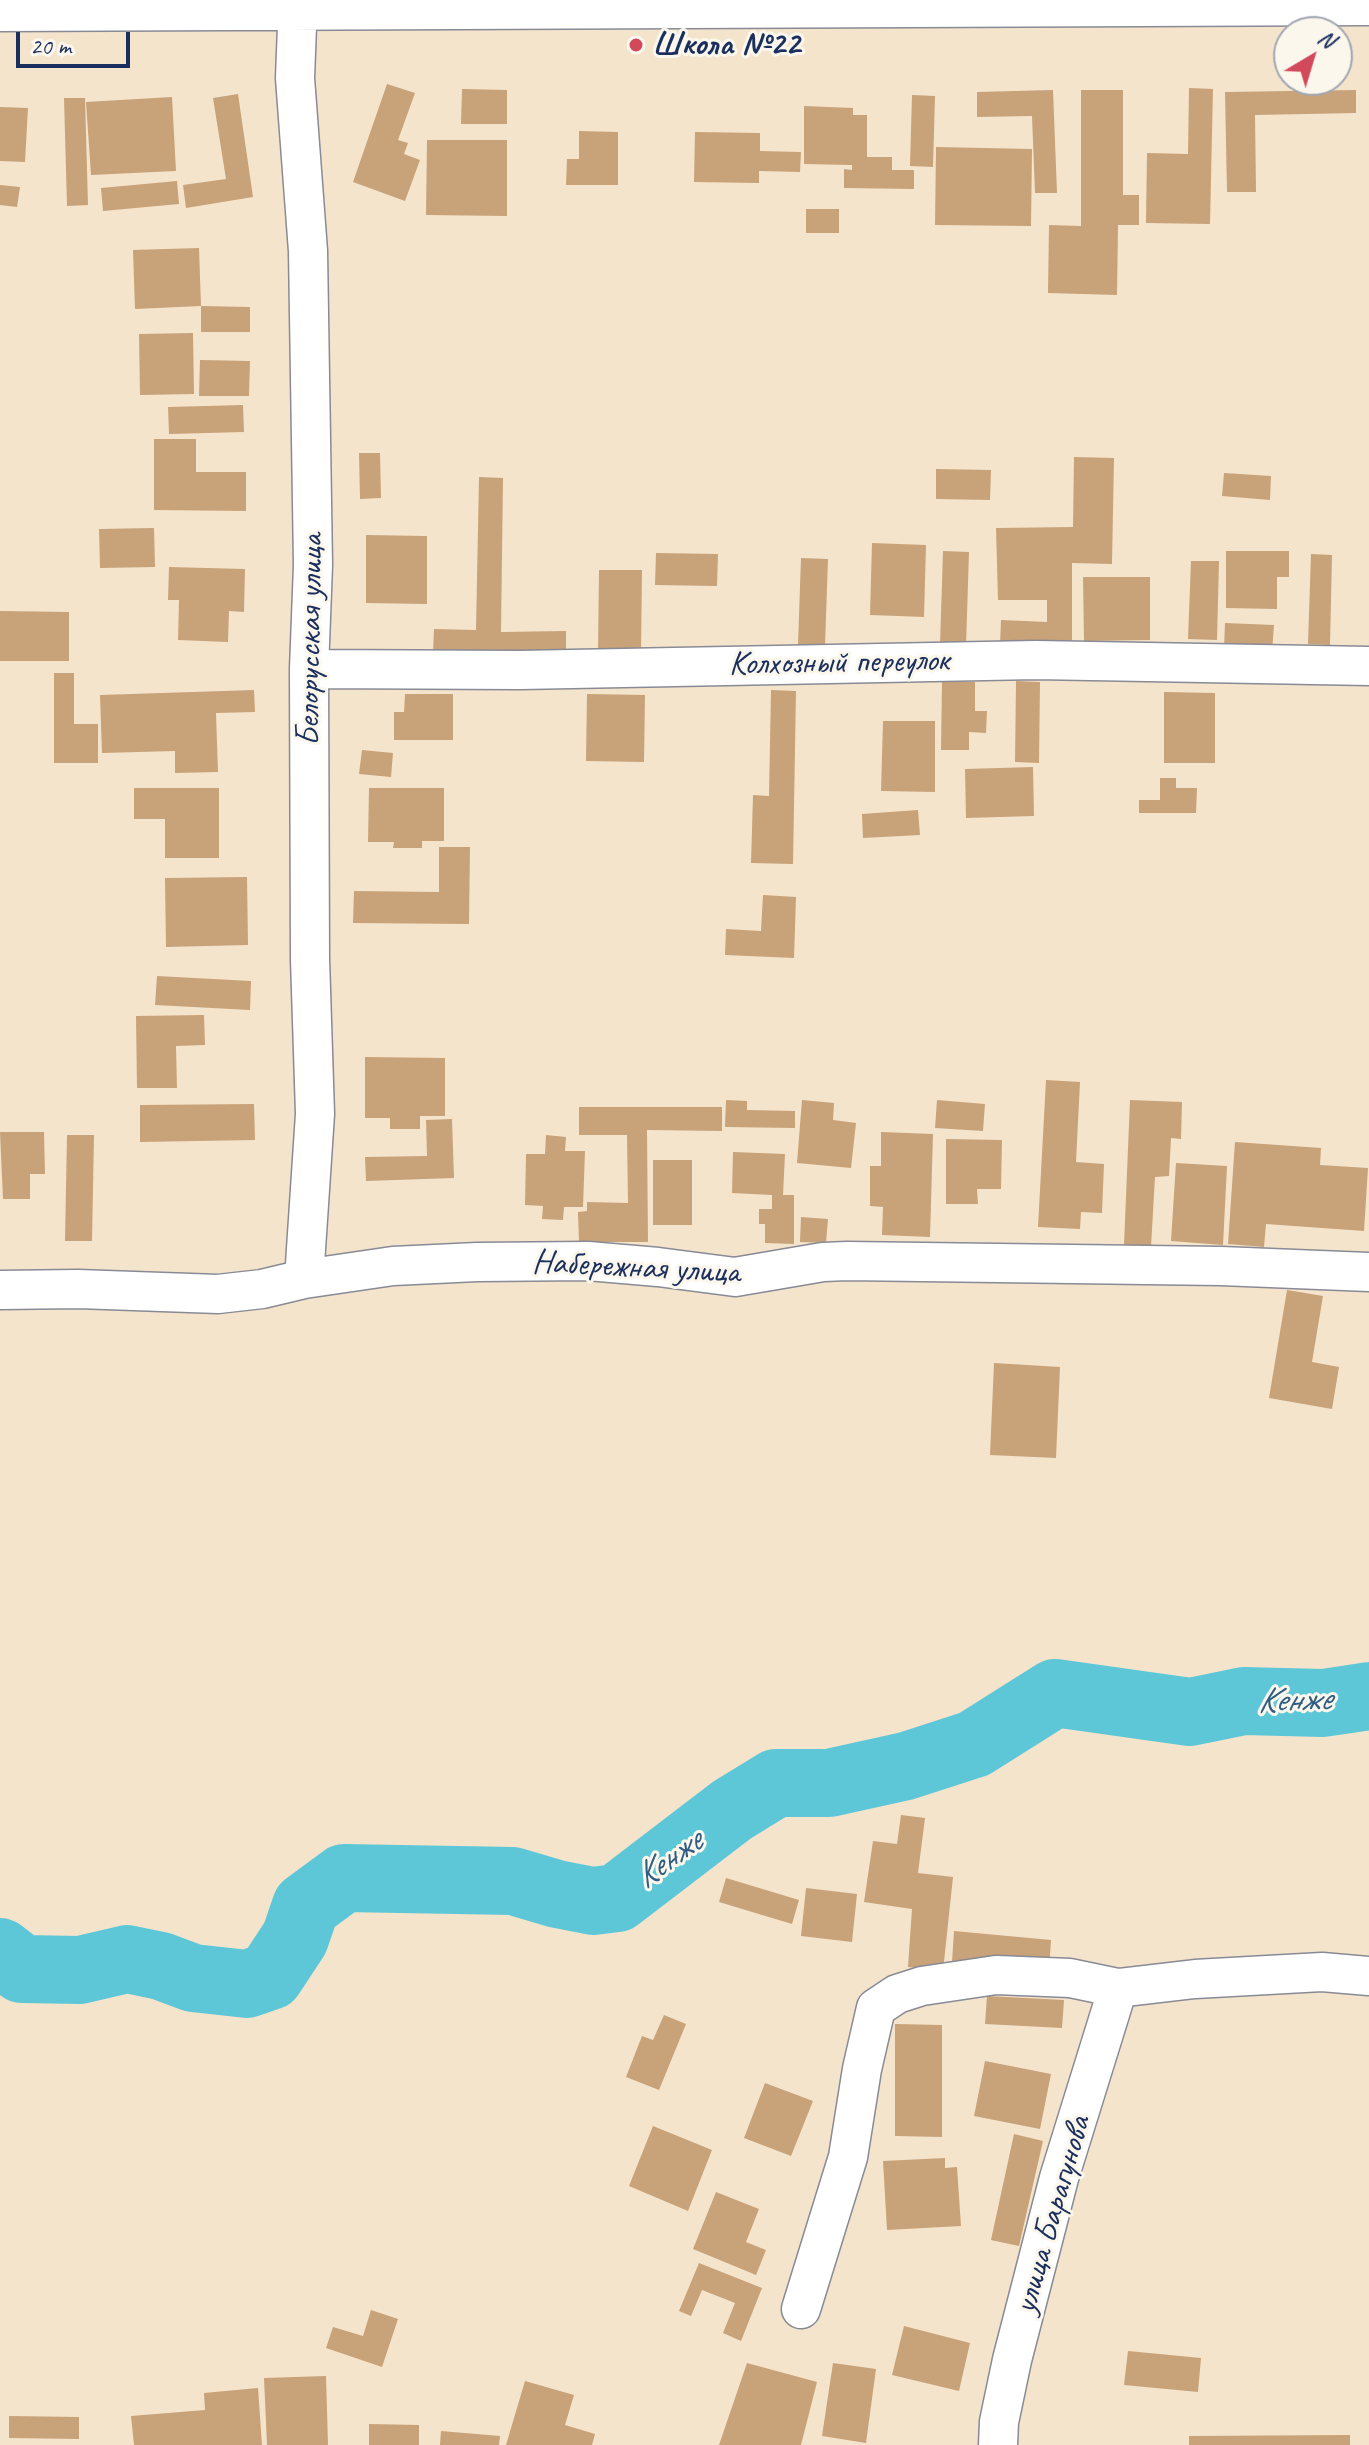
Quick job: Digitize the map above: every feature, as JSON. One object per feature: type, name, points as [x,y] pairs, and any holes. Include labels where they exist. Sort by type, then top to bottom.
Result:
[{"type":"street","points":[[0,12],[298,5],[1369,6]]},
{"type":"street","name":"Белорусская улица","points":[[298,5],[295,78],[308,267],[313,565],[309,669],[310,959],[315,1114],[304,1279]]},
{"type":"street","name":"Колхозный переулок","points":[[309,669],[520,670],[1036,660],[1369,666]]},
{"type":"street","name":"Набережная улица","points":[[0,1290],[78,1289],[218,1294],[393,1266],[588,1261],[735,1277],[823,1262],[847,1261],[1221,1266],[1369,1272]]},
{"type":"street","points":[[801,2309],[848,2157],[862,2069],[876,2008],[897,1994],[922,1986],[996,1975],[1070,1978],[1118,1988],[1195,1979],[1322,1972],[1369,1976]]},
{"type":"street","name":"улица Барагунова","points":[[998,2445],[999,2422],[1012,2360],[1059,2178],[1118,1988]]},
{"type":"building","points":[[387,84],[415,93],[398,140],[408,143],[404,154],[420,160],[405,201],[353,182]]},
{"type":"building","points":[[1189,88],[1213,89],[1210,224],[1146,223],[1147,153],[1188,154]]},
{"type":"building","points":[[462,89],[507,90],[507,124],[461,124]]},
{"type":"building","points":[[1053,90],[1057,193],[1035,193],[1032,116],[977,117],[977,92]]},
{"type":"building","points":[[1081,90],[1123,90],[1123,195],[1139,195],[1139,225],[1118,225],[1117,295],[1048,293],[1049,225],[1081,226]]},
{"type":"building","points":[[1353,90],[1356,90],[1356,113],[1255,115],[1256,192],[1227,192],[1225,92],[1273,91],[1273,96],[1353,96]]},
{"type":"building","points":[[238,94],[253,197],[186,208],[183,185],[226,179],[213,98]]},
{"type":"building","points":[[912,95],[935,96],[933,167],[910,166]]},
{"type":"building","points":[[172,97],[176,171],[91,175],[86,102]]},
{"type":"building","points":[[64,98],[85,98],[88,205],[67,206]]},
{"type":"building","points":[[804,106],[853,108],[853,115],[867,115],[867,157],[892,157],[892,170],[914,170],[914,189],[844,188],[844,169],[852,170],[852,165],[804,164]]},
{"type":"building","points":[[0,107],[28,108],[25,162],[0,161]]},
{"type":"building","points":[[579,131],[618,132],[618,185],[566,185],[567,159],[579,159]]},
{"type":"building","points":[[695,132],[760,133],[760,151],[801,152],[800,172],[759,171],[759,183],[694,182]]},
{"type":"building","points":[[427,140],[507,140],[507,216],[426,215]]},
{"type":"building","points":[[936,147],[1032,149],[1031,226],[935,225]]},
{"type":"building","points":[[177,181],[179,204],[103,211],[101,188]]},
{"type":"building","points":[[0,185],[20,187],[17,207],[0,205]]},
{"type":"building","points":[[806,209],[839,209],[839,233],[806,233]]},
{"type":"building","points":[[199,248],[201,306],[135,309],[133,250]]},
{"type":"building","points":[[201,306],[250,307],[250,332],[201,332]]},
{"type":"building","points":[[193,333],[194,394],[140,395],[139,334]]},
{"type":"building","points":[[200,360],[250,361],[249,396],[199,396]]},
{"type":"building","points":[[243,405],[244,432],[169,434],[168,407]]},
{"type":"building","points":[[154,439],[196,439],[196,472],[246,472],[246,511],[154,510]]},
{"type":"building","points":[[359,453],[380,453],[381,498],[360,499]]},
{"type":"building","points":[[1074,457],[1114,458],[1112,564],[1072,563],[1072,648],[1000,646],[1001,620],[1047,622],[1047,600],[998,600],[996,528],[1073,527]]},
{"type":"building","points":[[936,469],[991,470],[990,500],[936,499]]},
{"type":"building","points":[[1224,473],[1271,476],[1270,500],[1222,496]]},
{"type":"building","points":[[479,477],[503,478],[501,632],[566,631],[566,655],[433,653],[434,629],[476,630]]},
{"type":"building","points":[[154,528],[155,567],[100,568],[99,529]]},
{"type":"building","points":[[366,535],[427,536],[427,604],[366,603]]},
{"type":"building","points":[[872,543],[926,545],[924,617],[870,615]]},
{"type":"building","points":[[943,551],[969,552],[966,646],[940,645]]},
{"type":"building","points":[[1226,551],[1289,551],[1289,577],[1277,577],[1277,609],[1226,608]]},
{"type":"building","points":[[656,553],[718,554],[717,586],[655,585]]},
{"type":"building","points":[[1311,554],[1332,555],[1330,645],[1308,644]]},
{"type":"building","points":[[801,558],[828,559],[825,646],[798,645]]},
{"type":"building","points":[[1191,561],[1219,561],[1217,640],[1188,639]]},
{"type":"building","points":[[169,567],[245,569],[244,612],[229,611],[228,642],[178,640],[179,600],[168,600]]},
{"type":"building","points":[[599,570],[642,570],[641,652],[598,652]]},
{"type":"building","points":[[1083,577],[1150,577],[1150,640],[1084,641]]},
{"type":"building","points":[[0,611],[69,612],[69,661],[0,661]]},
{"type":"building","points":[[1225,623],[1274,625],[1272,651],[1224,648]]},
{"type":"building","points":[[54,673],[74,673],[74,724],[98,724],[98,763],[54,763]]},
{"type":"building","points":[[1016,681],[1040,682],[1039,763],[1015,762]]},
{"type":"building","points":[[942,682],[975,682],[975,711],[987,711],[986,733],[969,732],[969,750],[941,750]]},
{"type":"building","points":[[254,690],[255,712],[216,713],[218,772],[175,773],[175,751],[102,753],[100,695]]},
{"type":"building","points":[[771,690],[796,691],[793,864],[751,863],[753,795],[769,796]]},
{"type":"building","points":[[1164,692],[1215,693],[1215,763],[1164,763]]},
{"type":"building","points":[[405,694],[453,694],[453,740],[394,740],[394,712],[404,712]]},
{"type":"building","points":[[587,694],[645,695],[644,762],[586,761]]},
{"type":"building","points":[[883,721],[935,721],[935,792],[881,791]]},
{"type":"building","points":[[362,750],[393,753],[391,777],[359,774]]},
{"type":"building","points":[[1033,767],[1034,816],[966,818],[965,769]]},
{"type":"building","points":[[1160,778],[1176,778],[1176,788],[1197,788],[1196,813],[1139,813],[1139,800],[1160,800]]},
{"type":"building","points":[[134,788],[219,788],[219,858],[165,858],[165,819],[134,819]]},
{"type":"building","points":[[369,788],[444,788],[444,841],[422,841],[422,848],[393,848],[394,842],[368,842]]},
{"type":"building","points":[[918,810],[920,835],[863,838],[862,814]]},
{"type":"building","points":[[439,847],[470,847],[469,924],[353,923],[354,891],[439,892]]},
{"type":"building","points":[[247,877],[248,945],[166,947],[165,878]]},
{"type":"building","points":[[763,895],[796,897],[794,958],[725,955],[726,929],[761,931]]},
{"type":"building","points":[[157,976],[251,981],[250,1010],[155,1005]]},
{"type":"building","points":[[204,1015],[205,1045],[176,1046],[177,1088],[137,1088],[136,1016]]},
{"type":"building","points":[[365,1057],[445,1058],[445,1116],[420,1116],[420,1129],[390,1129],[390,1118],[365,1118]]},
{"type":"building","points":[[1046,1080],[1080,1082],[1076,1162],[1104,1164],[1102,1213],[1081,1212],[1080,1229],[1038,1227]]},
{"type":"building","points":[[726,1100],[747,1101],[747,1110],[795,1111],[795,1128],[725,1127]]},
{"type":"building","points":[[802,1100],[834,1103],[833,1120],[856,1123],[851,1168],[797,1163]]},
{"type":"building","points":[[937,1100],[985,1104],[983,1131],[935,1128]]},
{"type":"building","points":[[1130,1100],[1182,1102],[1181,1139],[1171,1138],[1169,1176],[1155,1177],[1151,1247],[1124,1245]]},
{"type":"building","points":[[254,1104],[255,1140],[140,1142],[140,1105]]},
{"type":"building","points":[[579,1107],[722,1107],[722,1131],[647,1130],[648,1242],[579,1242],[578,1212],[587,1211],[587,1202],[628,1203],[627,1135],[579,1135]]},
{"type":"building","points":[[452,1119],[454,1178],[366,1181],[365,1157],[427,1156],[426,1120]]},
{"type":"building","points":[[0,1132],[44,1132],[45,1174],[30,1174],[30,1199],[3,1199]]},
{"type":"building","points":[[881,1132],[933,1134],[930,1237],[882,1235],[883,1207],[870,1206],[870,1166],[881,1166]]},
{"type":"building","points":[[67,1135],[94,1135],[92,1241],[65,1241]]},
{"type":"building","points":[[546,1135],[566,1137],[565,1151],[585,1151],[583,1207],[564,1207],[563,1220],[542,1219],[543,1206],[525,1205],[526,1154],[545,1154]]},
{"type":"building","points":[[946,1139],[1002,1140],[1001,1189],[977,1189],[978,1204],[946,1204]]},
{"type":"building","points":[[1235,1142],[1321,1148],[1320,1165],[1368,1168],[1364,1231],[1266,1224],[1264,1247],[1228,1244]]},
{"type":"building","points":[[733,1152],[785,1154],[783,1195],[794,1195],[794,1244],[765,1243],[765,1224],[759,1224],[759,1209],[772,1209],[772,1195],[732,1193]]},
{"type":"building","points":[[653,1160],[692,1160],[692,1225],[653,1225]]},
{"type":"building","points":[[1176,1163],[1227,1166],[1223,1245],[1171,1241]]},
{"type":"building","points":[[801,1217],[828,1219],[826,1243],[800,1242]]},
{"type":"building","points":[[1287,1290],[1323,1296],[1312,1362],[1339,1367],[1332,1409],[1269,1398]]},
{"type":"building","points":[[994,1363],[1060,1367],[1056,1458],[990,1455]]},
{"type":"building","points":[[901,1815],[925,1818],[918,1873],[953,1877],[943,1971],[908,1967],[912,1909],[864,1902],[873,1841],[897,1844]]},
{"type":"building","points":[[726,1878],[799,1900],[792,1924],[719,1902]]},
{"type":"building","points":[[806,1888],[857,1894],[852,1942],[801,1936]]},
{"type":"building","points":[[954,1931],[1051,1940],[1049,1970],[952,1962]]},
{"type":"building","points":[[987,1996],[1064,2000],[1062,2028],[985,2024]]},
{"type":"building","points":[[664,2015],[686,2024],[659,2090],[626,2077],[642,2036],[653,2040]]},
{"type":"building","points":[[895,2024],[942,2025],[942,2137],[895,2136]]},
{"type":"building","points":[[985,2061],[1051,2074],[1040,2129],[974,2116]]},
{"type":"building","points":[[765,2083],[813,2101],[791,2156],[744,2138]]},
{"type":"building","points":[[653,2126],[712,2150],[688,2211],[629,2186]]},
{"type":"building","points":[[1014,2134],[1043,2141],[1019,2246],[991,2240]]},
{"type":"building","points":[[945,2158],[945,2168],[957,2167],[961,2226],[887,2230],[883,2161]]},
{"type":"building","points":[[716,2192],[759,2209],[746,2242],[766,2250],[756,2275],[693,2249]]},
{"type":"building","points":[[699,2263],[762,2288],[741,2341],[723,2333],[735,2303],[702,2290],[691,2316],[679,2311]]},
{"type":"building","points":[[371,2310],[398,2319],[382,2367],[326,2348],[333,2327],[363,2336]]},
{"type":"building","points":[[904,2326],[970,2343],[959,2391],[892,2375]]},
{"type":"building","points":[[1128,2351],[1201,2358],[1198,2392],[1124,2385]]},
{"type":"building","points":[[747,2363],[817,2382],[801,2445],[719,2445]]},
{"type":"building","points":[[833,2363],[876,2369],[866,2443],[822,2436]]},
{"type":"building","points":[[326,2376],[328,2445],[267,2445],[264,2378]]},
{"type":"building","points":[[525,2381],[574,2395],[565,2425],[595,2434],[592,2445],[506,2445]]},
{"type":"building","points":[[258,2388],[262,2445],[134,2445],[131,2416],[205,2410],[204,2393]]},
{"type":"building","points":[[9,2416],[79,2417],[79,2439],[9,2438]]},
{"type":"building","points":[[369,2424],[419,2425],[419,2445],[369,2445]]},
{"type":"building","points":[[441,2431],[500,2436],[499,2445],[440,2445]]},
{"type":"building","points":[[1350,2435],[1350,2445],[1189,2445],[1189,2436]]},
{"type":"waterway","name":"Кенже","points":[[0,1952],[22,1969],[80,1970],[127,1959],[161,1966],[193,1978],[247,1984],[270,1976],[295,1938],[306,1906],[344,1878],[513,1881],[593,1901],[617,1898],[732,1810],[776,1783],[829,1783],[906,1766],[974,1744],[1055,1693],[1190,1712],[1244,1701],[1323,1703],[1369,1696]]},
{"type":"place","name":"Школа №22","points":[[636,45]]}]
